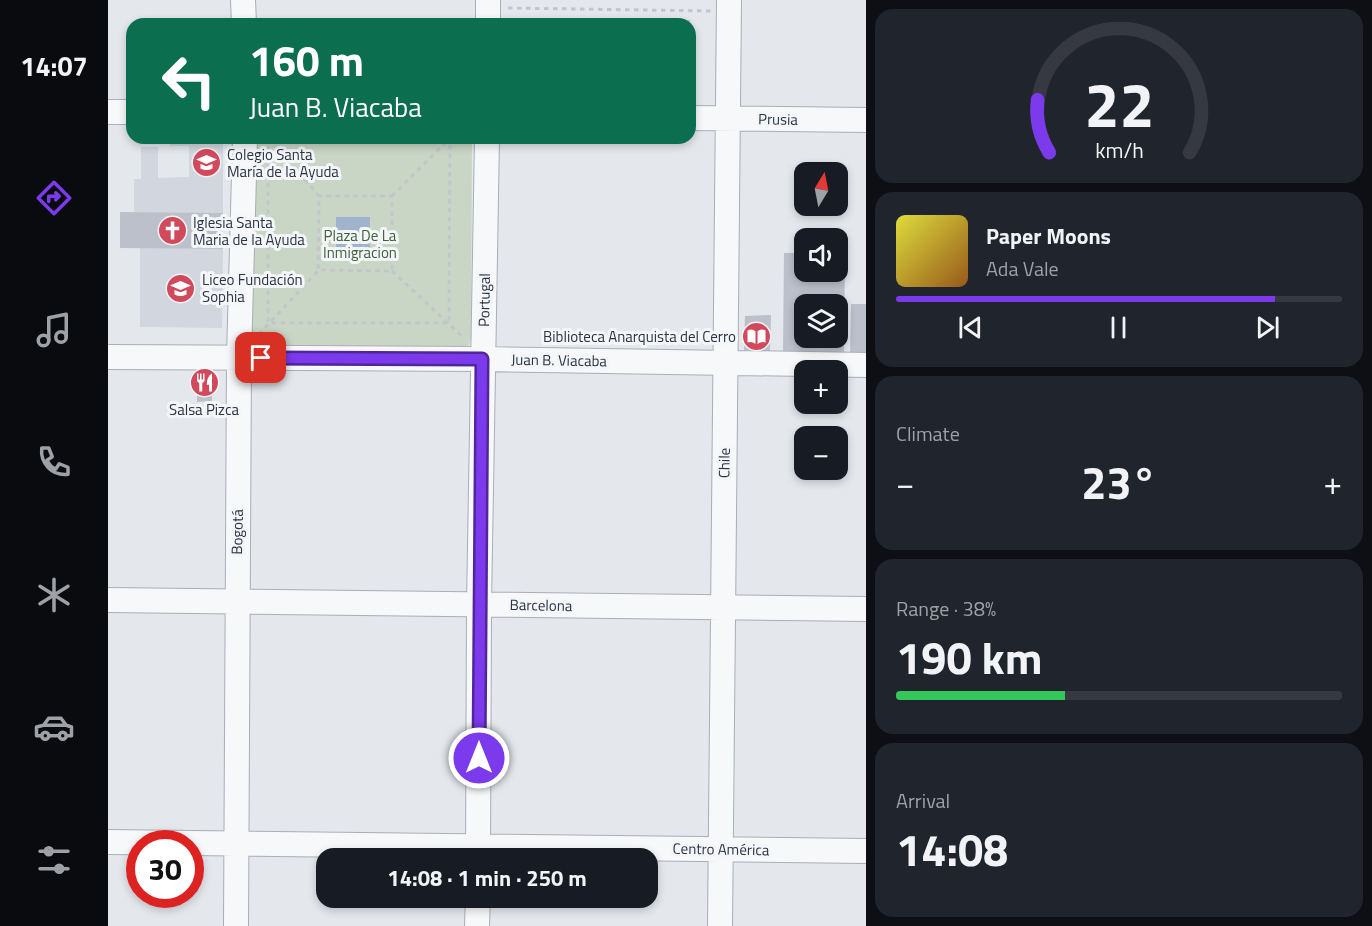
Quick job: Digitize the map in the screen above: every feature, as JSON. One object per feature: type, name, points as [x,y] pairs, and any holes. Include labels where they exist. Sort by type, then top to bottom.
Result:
[{"type":"street","points":[[243,0],[244,18]]},
{"type":"street","name":"Chile","points":[[720,926],[729,5]]},
{"type":"street","points":[[108,112],[126,112]]},
{"type":"street","name":"Prusia","points":[[696,118],[866,120]]},
{"type":"street","name":"Bogotá","points":[[236,926],[236,602],[245,144]]},
{"type":"street","name":"Portugal","points":[[478,848],[482,359],[487,144]]},
{"type":"street","name":"Juan B. Viacaba","points":[[108,357],[482,359],[866,365]]},
{"type":"street","name":"Barcelona","points":[[108,600],[866,609]]},
{"type":"street","name":"Centro América","points":[[108,842],[236,843],[370,848]]},
{"type":"street","name":"Centro América","points":[[658,850],[866,851]]},
{"type":"street","points":[[477,908],[477,926]]},
{"type":"path","points":[[488,10],[729,5]]},
{"type":"path","points":[[268,144],[268,323]]},
{"type":"path","points":[[268,323],[318,270],[319,196],[273,144]]},
{"type":"path","points":[[392,271],[392,196],[444,144]]},
{"type":"path","points":[[450,144],[450,323]]},
{"type":"path","points":[[319,196],[392,196]]},
{"type":"path","points":[[318,270],[392,271],[450,323]]},
{"type":"path","points":[[268,323],[450,323]]},
{"type":"shaded area","name":"Colegio Santa María de la Ayuda","points":[[170,144],[223,144],[223,213],[134,213],[134,179],[141,179],[141,147],[158,147],[158,178],[189,177],[189,146],[170,146]]},
{"type":"shaded area","name":"Liceo Fundación Sophia","points":[[140,248],[223,249],[222,328],[140,327]]},
{"type":"green space","name":"Plaza De La Inmigracion","points":[[253,144],[472,144],[471,337],[469,345],[460,348],[261,347],[253,343],[248,334]]},
{"type":"water","points":[[336,217],[370,217],[370,252],[336,252]]},
{"type":"building","name":"Iglesia Santa Maria de la Ayuda","points":[[120,212],[223,213],[223,249],[120,248]]},
{"type":"building","points":[[784,253],[794,253],[794,282],[845,282],[845,294],[794,294],[794,348],[844,348],[844,354],[783,353]]},
{"type":"building","points":[[851,304],[866,304],[866,356],[850,356]]},
{"type":"building","name":"Biblioteca Anarquista del Cerro","points":[[771,315],[770,351],[744,350],[745,316]]},
{"type":"building","name":"Salsa Pizca","points":[[197,362],[212,362],[212,401],[197,402]]},
{"type":"place","name":"Colegio Santa María de la Ayuda","points":[[206,163]]},
{"type":"place","name":"Iglesia Santa Maria de la Ayuda","points":[[172,231]]},
{"type":"place","name":"Liceo Fundación Sophia","points":[[181,288]]},
{"type":"place","name":"Biblioteca Anarquista del Cerro","points":[[757,336]]},
{"type":"place","name":"Salsa Pizca","points":[[204,382]]},
{"type":"route","points":[[261,358],[482,359],[479,758]]}]
